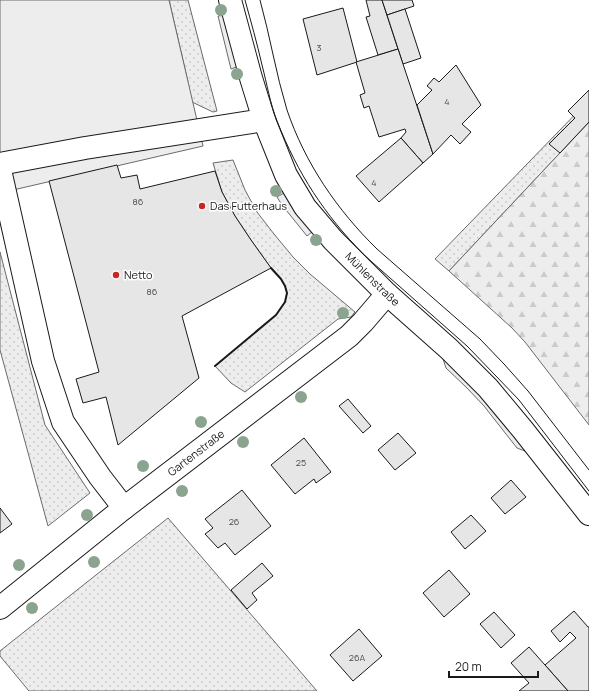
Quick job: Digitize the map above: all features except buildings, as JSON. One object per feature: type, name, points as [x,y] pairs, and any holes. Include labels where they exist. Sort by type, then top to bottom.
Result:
[{"type":"street","name":"Mühlenstraße","points":[[230,0],[264,120],[286,175],[305,207],[333,240],[387,294],[449,349],[488,388],[589,514]]},
{"type":"street","points":[[0,164],[85,148],[264,120]]},
{"type":"street","points":[[0,170],[43,361],[63,422],[100,477],[124,508]]},
{"type":"street","name":"Gartenstraße","points":[[0,608],[124,508],[349,336],[387,294]]},
{"type":"green space","points":[[169,0],[188,0],[217,111],[213,112],[171,92],[188,82]]},
{"type":"green space","points":[[589,100],[589,122],[449,271],[435,259]]},
{"type":"green space","points":[[589,122],[589,425],[525,342],[512,328],[449,271]]},
{"type":"green space","points":[[233,160],[245,190],[257,212],[274,234],[293,257],[310,274],[355,312],[351,317],[338,319],[245,392],[231,383],[215,366],[276,315],[285,302],[287,293],[281,279],[271,268],[251,240],[235,216],[222,192],[213,163]]},
{"type":"green space","points":[[0,252],[45,425],[90,493],[48,526],[0,350]]},
{"type":"green space","points":[[168,518],[317,691],[29,691],[0,656],[0,651]]},
{"type":"shaded area","points":[[0,0],[169,0],[203,146],[0,193]]},
{"type":"shaded area","points":[[227,15],[239,66],[231,69],[218,16]]},
{"type":"shaded area","points":[[284,193],[313,231],[307,236],[277,197]]},
{"type":"shaded area","points":[[440,350],[533,454],[517,448],[484,406],[446,368]]},
{"type":"tram line","points":[[245,0],[270,100],[277,121],[303,176],[324,209],[364,255],[467,346],[519,400],[589,491]]},
{"type":"tram line","points":[[260,0],[287,110],[303,149],[324,185],[362,234],[377,249],[480,339],[504,364],[528,391],[589,470]]},
{"type":"wall","points":[[215,366],[276,315],[285,302],[287,293],[285,286],[271,268]]},
{"type":"place","name":"Das Futterhaus","points":[[202,206]]},
{"type":"place","name":"Netto","points":[[116,275]]}]
